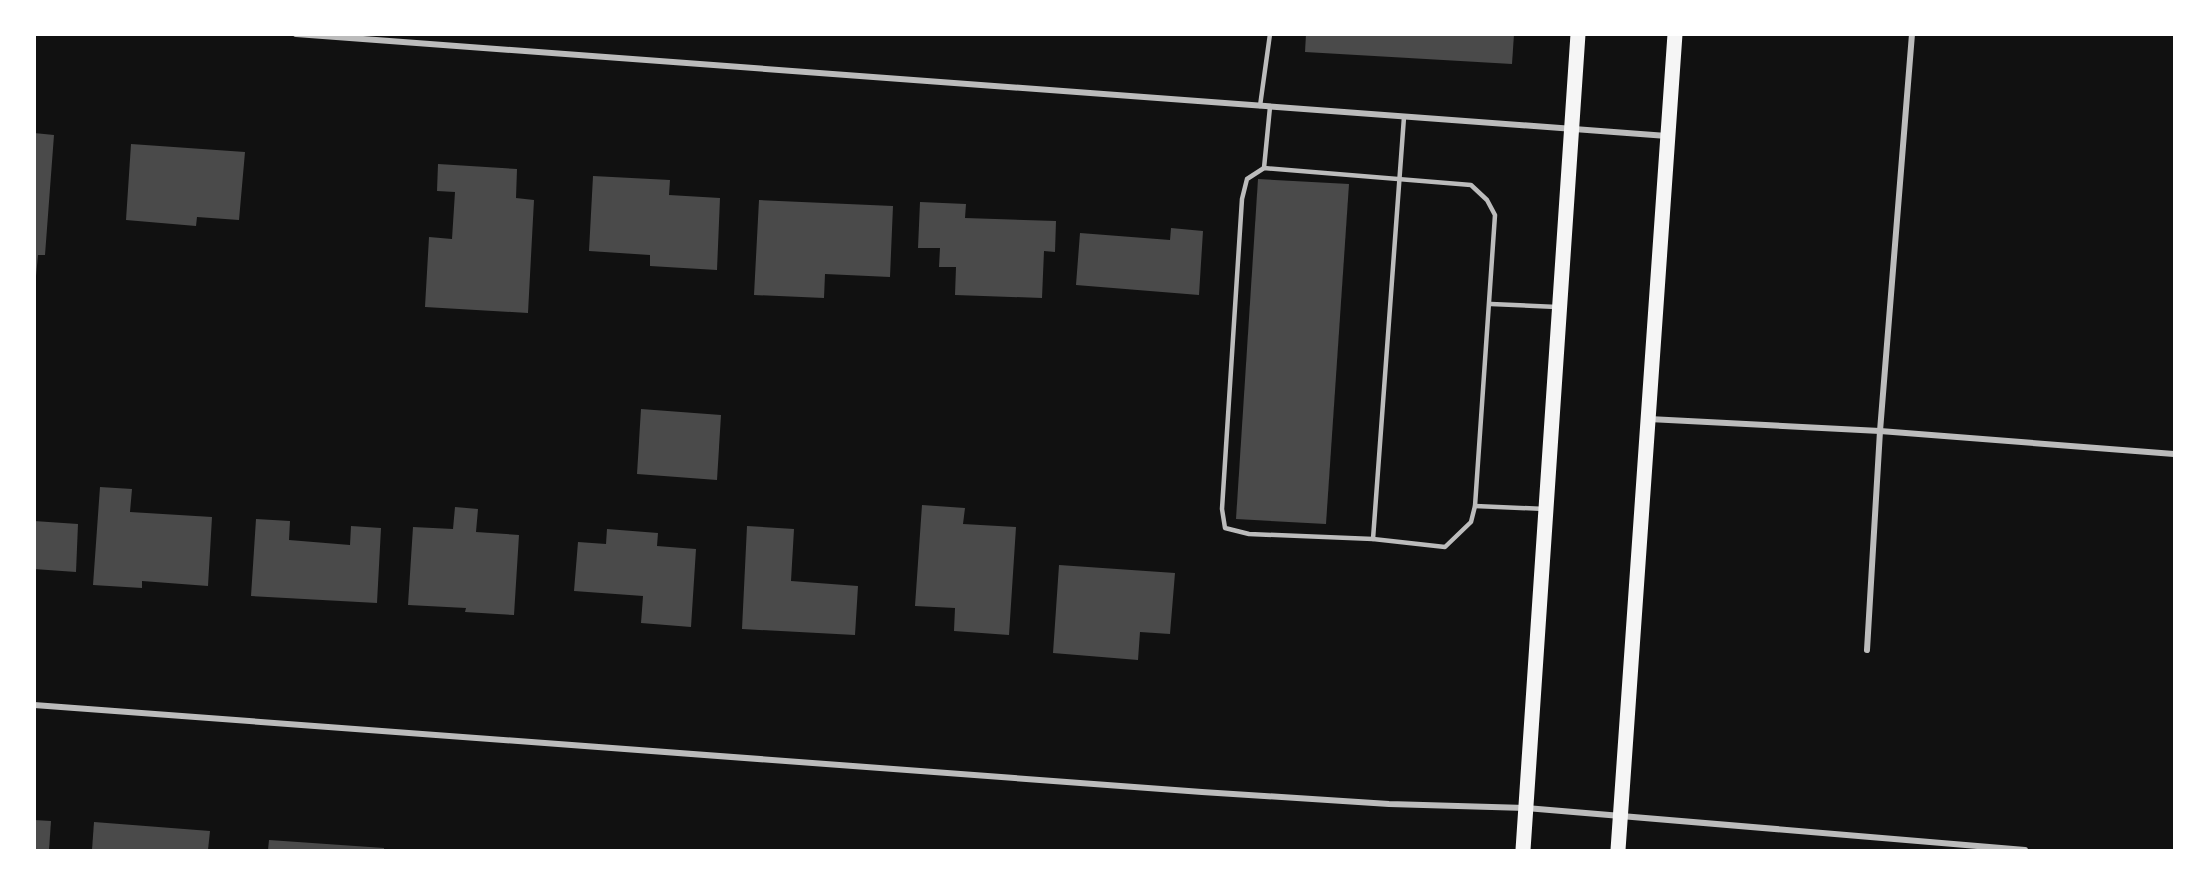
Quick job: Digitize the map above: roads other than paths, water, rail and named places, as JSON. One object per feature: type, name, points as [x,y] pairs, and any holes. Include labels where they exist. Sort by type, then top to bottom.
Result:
[{"type":"main road","points":[[1523,850],[1578,34]]},
{"type":"main road","points":[[1618,850],[1675,34]]},
{"type":"street","points":[[296,34],[1668,136]]},
{"type":"street","points":[[1867,650],[1880,432],[1912,34]]},
{"type":"street","points":[[1649,419],[1880,432],[2175,454]]},
{"type":"street","points":[[34,705],[1202,792],[1389,804],[1526,808],[2025,850]]},
{"type":"lane","points":[[1260,107],[1270,34]]},
{"type":"lane","points":[[1264,168],[1270,107]]},
{"type":"lane","points":[[1373,539],[1404,117]]},
{"type":"lane","points":[[1264,168],[1398,177],[1471,185],[1487,200],[1495,215],[1491,304],[1476,506],[1472,522],[1445,547],[1373,539],[1249,534],[1225,528],[1222,509],[1242,199],[1247,178],[1264,168]]},
{"type":"lane","points":[[1491,304],[1559,307]]},
{"type":"lane","points":[[1476,506],[1546,509]]}]
